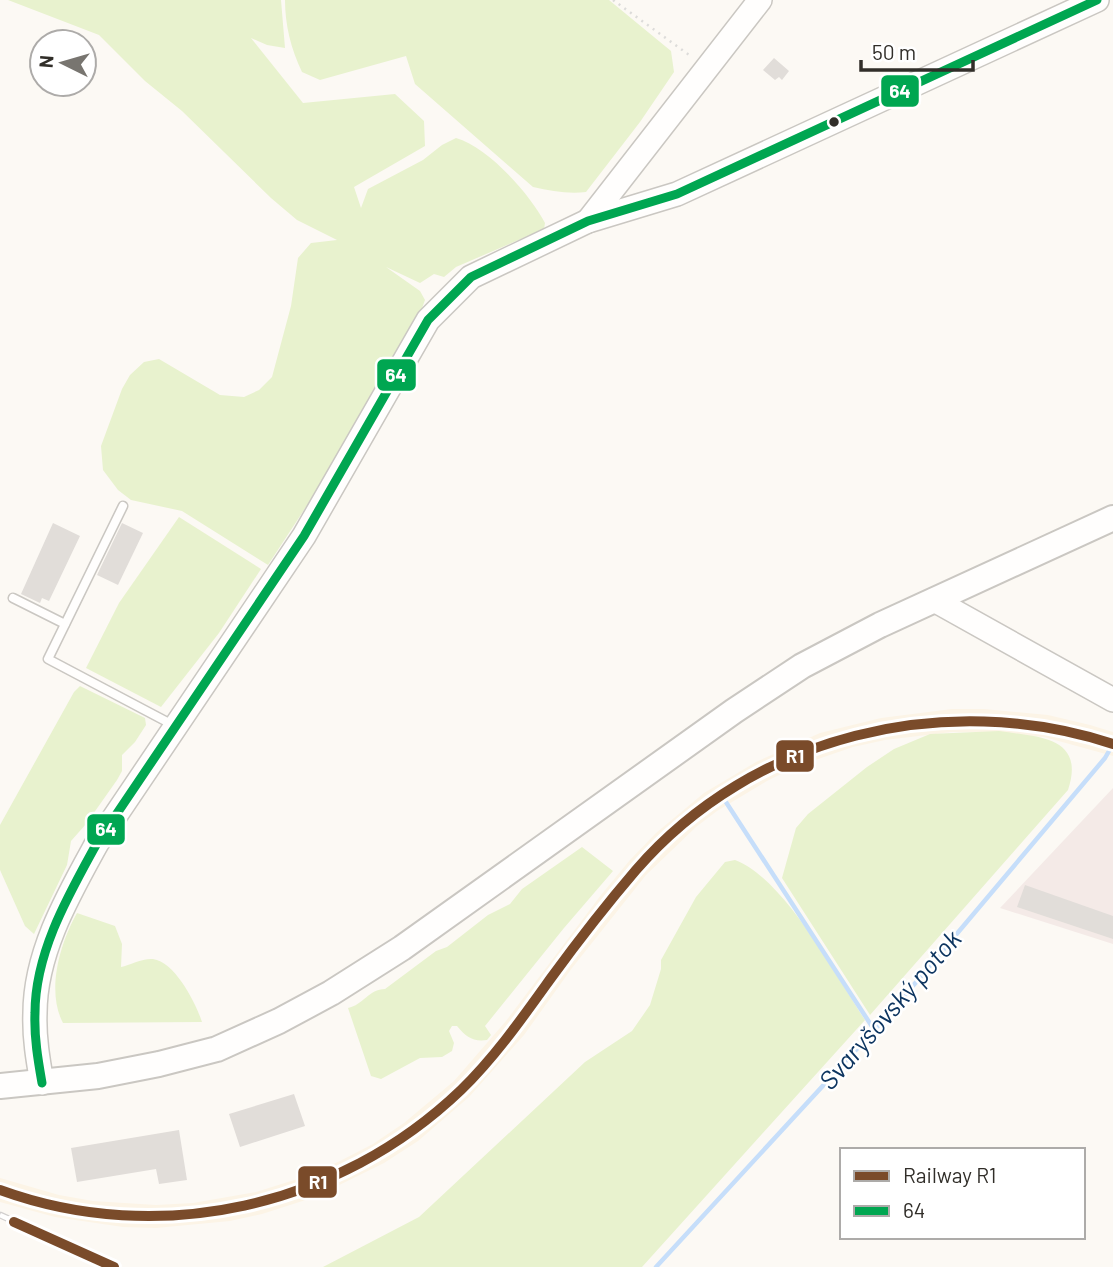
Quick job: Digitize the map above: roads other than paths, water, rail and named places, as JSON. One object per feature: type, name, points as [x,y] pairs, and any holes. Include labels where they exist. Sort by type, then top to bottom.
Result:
[{"type":"main road","points":[[0,1086],[99,1076],[217,1049],[279,1021],[331,993],[402,948],[791,673],[880,625],[1113,518]]},
{"type":"street","points":[[588,221],[760,0]]},
{"type":"street","points":[[42,1083],[34,1010],[44,957],[72,888],[97,843],[304,536],[428,320],[471,277],[588,221],[677,194],[1097,0]]},
{"type":"street","points":[[934,600],[1111,698]]},
{"type":"lane","points":[[123,506],[48,659],[176,727]]},
{"type":"lane","points":[[13,598],[65,624]]},
{"type":"waterway","name":"Svaryšovský potok","points":[[656,1267],[890,1013],[1105,758],[1113,744]]},
{"type":"waterway","points":[[722,796],[873,1028]]},
{"type":"railway","points":[[0,1215],[114,1267]]},
{"type":"rail line","name":"R1","points":[[0,1190],[60,1207],[122,1215],[184,1215],[244,1206],[303,1188],[360,1163],[413,1130],[461,1090],[508,1036],[636,870],[683,824],[736,786],[794,756],[855,736],[919,724],[984,722],[1049,728],[1113,744]]},
{"type":"rail line","name":"R1","points":[[14,1222],[114,1267]]}]
